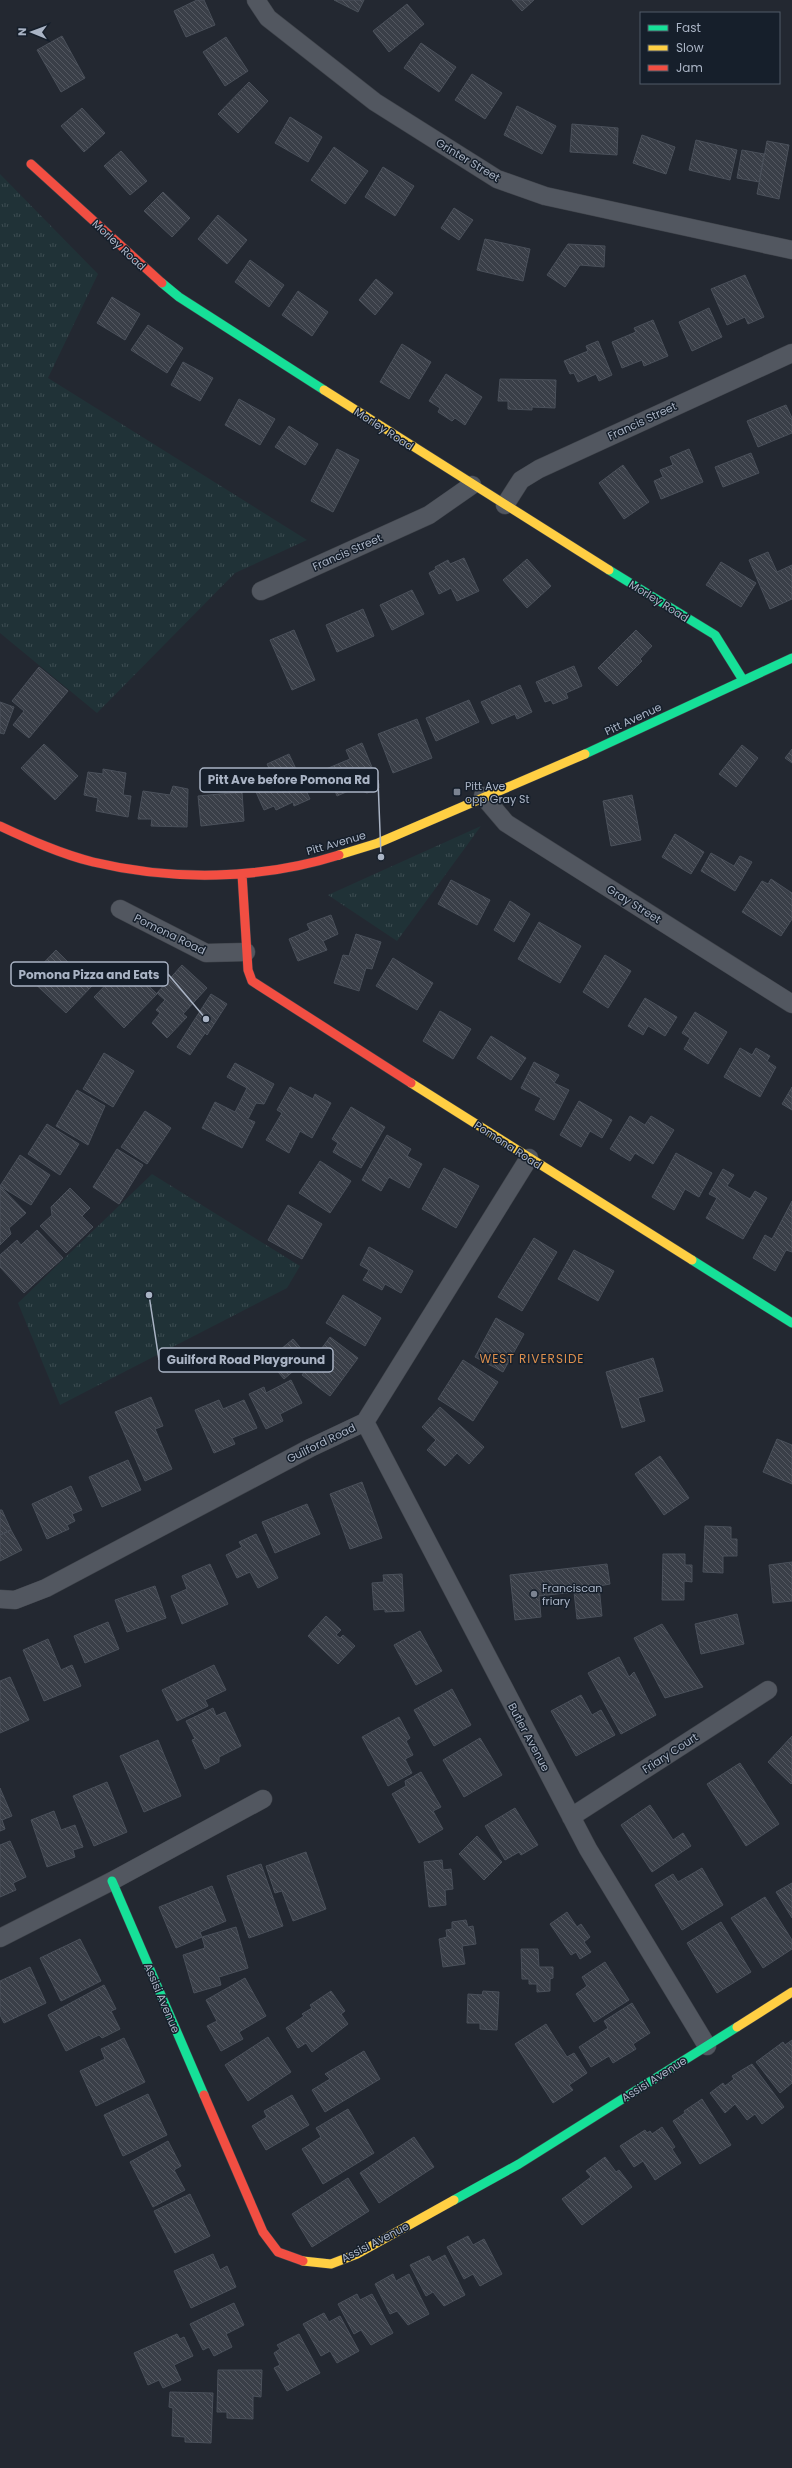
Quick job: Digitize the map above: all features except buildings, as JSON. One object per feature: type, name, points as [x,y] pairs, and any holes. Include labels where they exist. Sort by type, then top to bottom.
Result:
[{"type":"street","name":"Grinter Street","points":[[256,0],[268,18],[375,102],[497,179],[545,196],[792,250]]},
{"type":"street","name":"Morley Road","points":[[31,164],[65,193],[146,270],[179,296],[472,485],[715,635],[743,680]]},
{"type":"street","name":"Francis Street","points":[[505,505],[522,480],[539,469],[792,353]]},
{"type":"street","name":"Francis Street","points":[[261,591],[429,515],[472,485]]},
{"type":"street","name":"Pitt Avenue","points":[[0,826],[45,846],[111,867],[147,874],[212,877],[283,870],[355,851],[631,734],[743,680],[791,660]]},
{"type":"street","name":"Gray Street","points":[[484,796],[506,823],[792,1004]]},
{"type":"street","name":"Pomona Road","points":[[242,874],[248,970],[252,981],[259,987],[529,1158],[791,1319]]},
{"type":"street","name":"Pomona Road","points":[[120,909],[206,953],[246,952]]},
{"type":"street","name":"Guilford Road","points":[[0,1599],[15,1600],[46,1588],[310,1448],[365,1422],[529,1158]]},
{"type":"street","name":"Butler Avenue","points":[[365,1422],[571,1817],[707,2046]]},
{"type":"street","name":"Friary Court","points":[[571,1817],[768,1690]]},
{"type":"street","points":[[0,1938],[112,1881],[263,1799]]},
{"type":"street","name":"Assisi Avenue","points":[[112,1881],[263,2232],[278,2252],[306,2262],[332,2264],[357,2254],[519,2164],[792,1992]]},
{"type":"green space","points":[[0,174],[98,274],[48,378],[307,540],[235,573],[97,713],[0,633]]},
{"type":"green space","points":[[481,826],[397,941],[328,895]]},
{"type":"green space","points":[[152,1174],[300,1266],[287,1288],[60,1405],[18,1303]]},
{"type":"traffic: fast","points":[[162,283],[179,297],[324,390]]},
{"type":"traffic: fast","points":[[609,570],[715,635],[743,680]]},
{"type":"traffic: fast","points":[[585,754],[792,658]]},
{"type":"traffic: fast","points":[[692,1260],[792,1323]]},
{"type":"traffic: fast","points":[[112,1881],[204,2095]]},
{"type":"traffic: fast","points":[[454,2200],[519,2164],[737,2027]]},
{"type":"traffic: slow","points":[[324,390],[609,570]]},
{"type":"traffic: slow","points":[[339,855],[378,843],[585,754]]},
{"type":"traffic: slow","points":[[411,1083],[692,1260]]},
{"type":"traffic: slow","points":[[737,2027],[792,1992]]},
{"type":"traffic: slow","points":[[303,2261],[331,2264],[357,2254],[454,2200]]},
{"type":"traffic: jam","points":[[31,164],[162,283]]},
{"type":"traffic: jam","points":[[0,826],[81,859],[123,868],[185,875],[248,873],[309,863],[339,855]]},
{"type":"traffic: jam","points":[[242,874],[248,970],[252,981],[411,1083]]},
{"type":"traffic: jam","points":[[204,2095],[263,2232],[278,2252],[303,2261]]},
{"type":"place","name":"Pitt Ave opp Gray St","points":[[457,792]]},
{"type":"place","name":"Pitt Ave before Pomona Rd","points":[[381,857]]},
{"type":"place","name":"Pomona Pizza and Eats","points":[[206,1019]]},
{"type":"place","name":"Guilford Road Playground","points":[[149,1295]]},
{"type":"place","name":"Franciscan friary","points":[[534,1594]]},
{"type":"district","name":"WEST RIVERSIDE","points":[[532,1359]]}]
